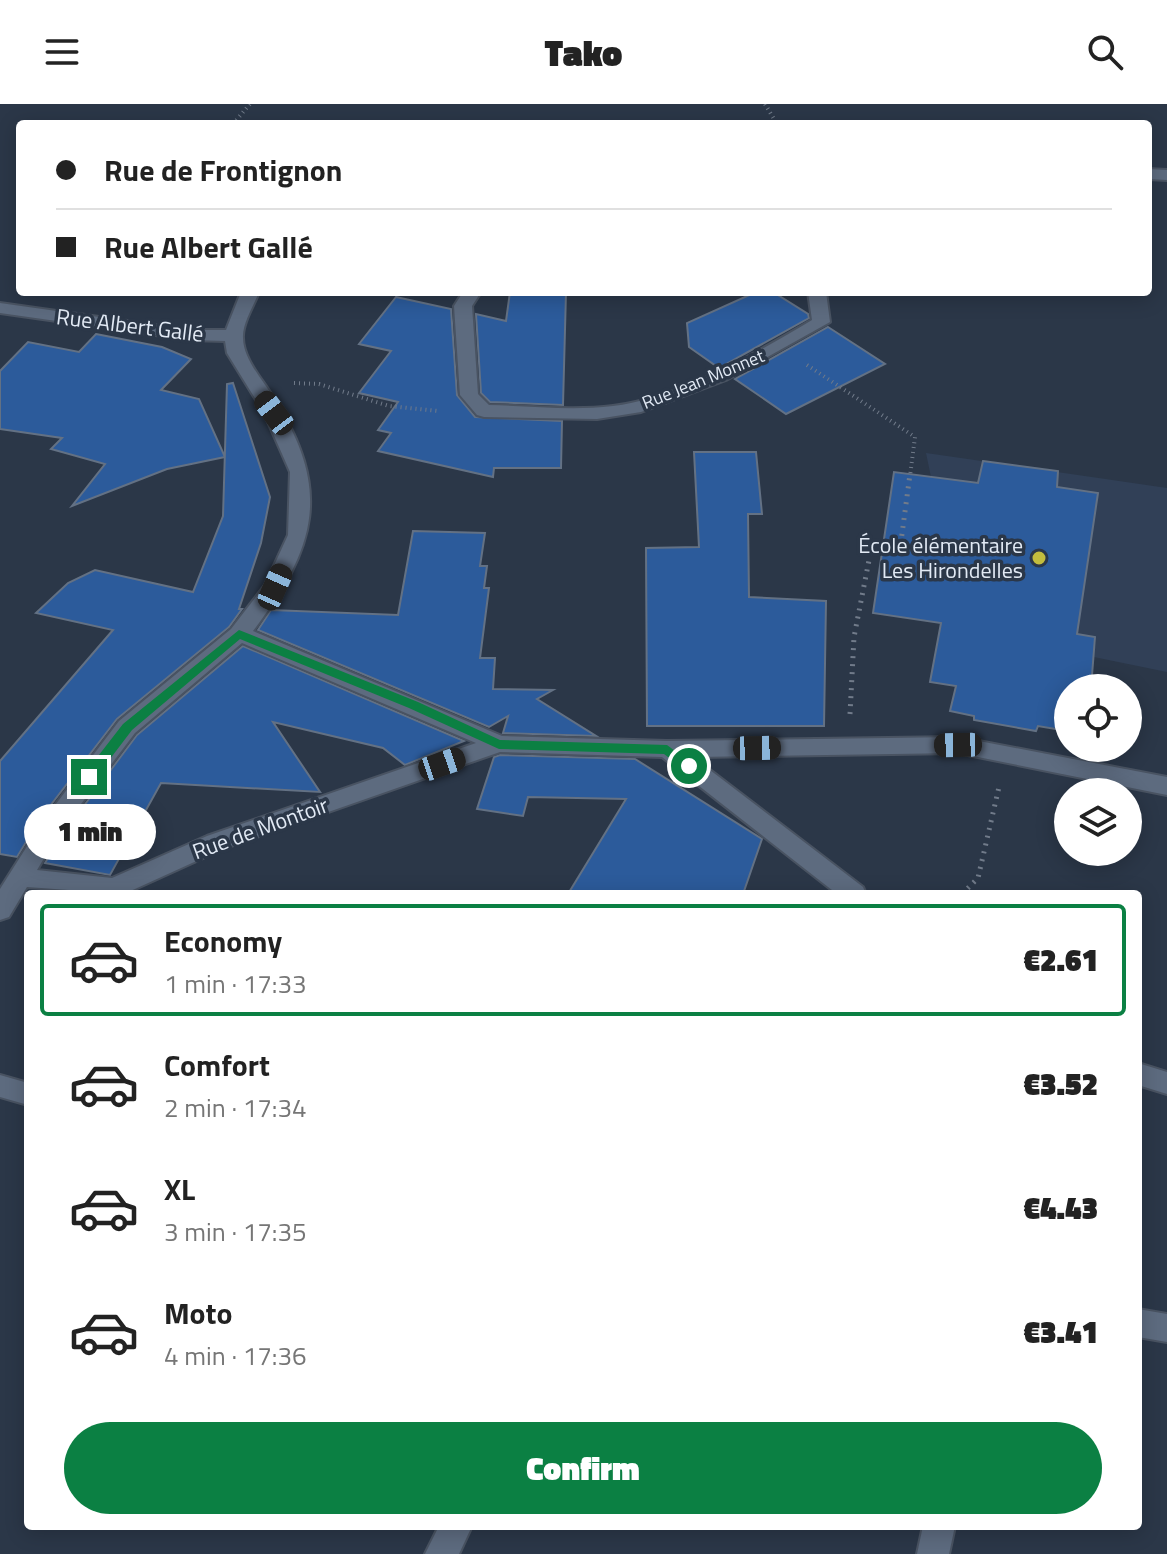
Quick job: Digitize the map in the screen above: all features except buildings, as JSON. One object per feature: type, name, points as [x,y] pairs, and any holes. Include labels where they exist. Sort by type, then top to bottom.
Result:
[{"type":"street","points":[[233,336],[248,296]]},
{"type":"street","points":[[469,296],[463,306],[469,395],[484,411]]},
{"type":"street","name":"Rue Jean Monnet","points":[[484,411],[616,412],[668,396],[780,347],[821,322],[818,296]]},
{"type":"street","name":"Rue Albert Gallé","points":[[0,308],[191,335],[233,336],[236,353],[274,413],[300,472],[298,535],[275,587],[239,634],[127,727],[51,827],[0,910]]},
{"type":"street","points":[[239,634],[414,705],[499,744],[667,749],[958,745],[1167,786]]},
{"type":"street","name":"Rue de Montoir","points":[[19,877],[114,888],[216,842],[499,744]]},
{"type":"street","points":[[667,749],[849,890]]},
{"type":"street","points":[[1142,1075],[1167,1083]]},
{"type":"street","points":[[0,1086],[24,1093]]},
{"type":"street","points":[[1142,1324],[1167,1328]]},
{"type":"street","points":[[441,1554],[454,1530]]},
{"type":"street","points":[[933,1554],[938,1530]]},
{"type":"path","points":[[236,120],[250,104]]},
{"type":"path","points":[[780,347],[915,437],[900,549],[871,550],[854,637],[848,747]]},
{"type":"path","points":[[316,383],[358,399],[418,411],[484,411]]},
{"type":"path","points":[[966,890],[978,878],[1005,755]]},
{"type":"shaded area","name":"École élémentaire Les Hirondelles","points":[[926,453],[1167,488],[1167,672],[1094,657],[1096,637],[1078,634],[1078,626],[943,614],[941,623],[873,613],[881,563],[931,477]]},
{"type":"place","name":"École élémentaire Les Hirondelles","points":[[1039,558]]},
{"type":"route","points":[[89,777],[127,727],[239,634],[414,705],[499,744],[667,749],[689,766]]}]
